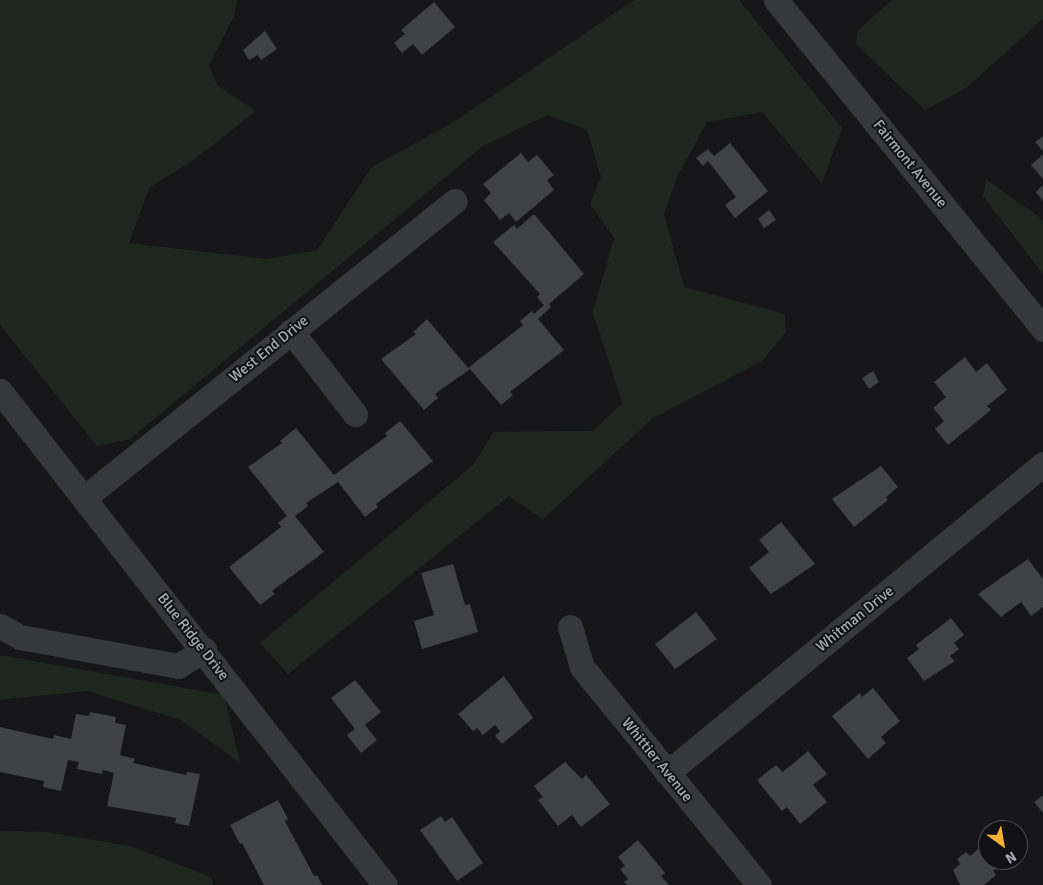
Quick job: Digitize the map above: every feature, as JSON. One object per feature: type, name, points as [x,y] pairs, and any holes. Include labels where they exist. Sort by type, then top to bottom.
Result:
[{"type":"street","name":"Fairmont Avenue","points":[[776,0],[1043,329]]},
{"type":"street","name":"West End Drive","points":[[84,498],[455,201]]},
{"type":"street","points":[[291,331],[355,414]]},
{"type":"street","name":"Blue Ridge Drive","points":[[0,391],[204,650],[385,885]]},
{"type":"street","name":"Whitman Drive","points":[[666,773],[1043,464]]},
{"type":"street","points":[[0,626],[20,637],[178,666],[204,650]]},
{"type":"street","name":"Whittier Avenue","points":[[570,626],[582,667],[666,773],[759,885]]},
{"type":"shaded area","points":[[0,0],[237,0],[234,16],[209,65],[217,85],[256,111],[192,161],[149,188],[129,243],[267,259],[317,250],[372,167],[454,122],[634,0],[739,0],[842,128],[822,183],[762,112],[707,122],[677,177],[664,214],[684,287],[785,314],[786,332],[762,361],[653,418],[543,519],[509,496],[288,674],[260,643],[473,465],[494,432],[593,431],[622,403],[593,312],[614,238],[590,204],[601,177],[587,130],[548,115],[483,146],[130,439],[97,446],[0,325]]},
{"type":"shaded area","points":[[892,0],[1043,0],[1043,19],[966,88],[925,110],[856,44],[857,31]]},
{"type":"shaded area","points":[[986,179],[1043,220],[1043,274],[983,196]]},
{"type":"shaded area","points":[[0,655],[224,695],[240,763],[181,720],[87,691],[0,700]]},
{"type":"shaded area","points":[[0,831],[47,832],[130,846],[211,877],[213,885],[0,885]]},
{"type":"building","points":[[434,2],[455,27],[422,55],[413,44],[402,53],[394,43],[405,34],[401,30]]},
{"type":"building","points":[[265,31],[277,49],[261,60],[258,55],[249,60],[243,50]]},
{"type":"building","points":[[1043,136],[1043,151],[1035,142]]},
{"type":"building","points":[[730,143],[768,191],[735,218],[725,205],[736,197],[708,161],[703,166],[696,158],[708,149],[714,156]]},
{"type":"building","points":[[521,153],[528,162],[537,155],[554,175],[547,180],[554,190],[516,222],[509,213],[500,220],[484,200],[491,193],[483,184]]},
{"type":"building","points":[[1043,154],[1043,179],[1031,165]]},
{"type":"building","points":[[1043,185],[1043,201],[1036,192]]},
{"type":"building","points":[[769,210],[776,220],[764,228],[758,219]]},
{"type":"building","points":[[534,214],[584,274],[549,304],[551,307],[538,319],[564,350],[510,392],[513,395],[501,405],[470,369],[435,394],[438,398],[424,410],[381,359],[416,334],[413,332],[427,319],[468,368],[523,325],[520,321],[532,311],[534,314],[544,305],[537,297],[540,294],[493,242],[514,225],[517,229]]},
{"type":"building","points":[[965,357],[976,372],[987,363],[1007,390],[987,406],[991,410],[948,445],[935,429],[944,421],[933,408],[946,397],[934,382]]},
{"type":"building","points":[[873,371],[879,382],[869,389],[862,378]]},
{"type":"building","points":[[400,421],[433,461],[376,504],[378,507],[365,517],[338,482],[306,503],[308,506],[295,516],[324,552],[272,591],[275,594],[260,605],[229,567],[281,527],[278,523],[287,516],[248,467],[282,443],[280,441],[296,428],[334,475],[387,436],[385,433]]},
{"type":"building","points":[[881,466],[898,487],[886,497],[888,500],[854,527],[832,499]]},
{"type":"building","points":[[781,522],[815,564],[771,594],[749,568],[769,552],[759,540]]},
{"type":"building","points":[[1028,559],[1043,579],[1043,607],[1031,616],[1021,602],[1001,617],[978,594]]},
{"type":"building","points":[[453,564],[465,605],[470,604],[478,632],[422,649],[414,621],[434,615],[421,573]]},
{"type":"building","points":[[696,612],[717,639],[675,669],[655,644]]},
{"type":"building","points":[[951,618],[964,635],[954,643],[959,649],[950,656],[955,661],[924,681],[907,658],[919,649],[916,645]]},
{"type":"building","points":[[504,676],[533,718],[502,744],[495,736],[500,731],[495,725],[483,735],[477,728],[473,731],[458,714]]},
{"type":"building","points":[[355,680],[381,712],[365,725],[377,740],[361,753],[347,735],[355,729],[331,698]]},
{"type":"building","points":[[873,688],[900,721],[881,737],[886,743],[868,759],[832,716],[860,693],[862,697]]},
{"type":"building","points":[[90,712],[116,717],[115,723],[126,725],[120,755],[135,759],[133,763],[186,775],[187,772],[200,774],[189,826],[175,823],[176,818],[107,806],[114,773],[103,770],[102,774],[77,769],[79,762],[68,760],[61,791],[43,787],[44,781],[0,772],[0,727],[53,739],[54,735],[71,739],[76,714],[89,716]]},
{"type":"building","points":[[808,751],[827,774],[813,785],[827,802],[800,824],[787,807],[782,811],[757,780],[776,765],[783,772]]},
{"type":"building","points":[[565,762],[582,779],[586,775],[610,804],[581,827],[572,815],[558,826],[538,800],[543,797],[534,786]]},
{"type":"building","points":[[1043,795],[1043,813],[1034,802]]},
{"type":"building","points":[[278,800],[288,819],[285,821],[314,876],[317,875],[322,885],[264,885],[242,843],[240,844],[230,825]]},
{"type":"building","points":[[441,816],[445,822],[452,817],[483,863],[457,881],[420,830]]},
{"type":"building","points":[[638,840],[665,873],[661,876],[669,885],[627,885],[624,882],[628,879],[620,869],[625,866],[618,857]]},
{"type":"building","points":[[978,849],[978,870],[994,870],[993,871],[996,875],[984,885],[960,885],[953,870],[960,864],[957,859],[966,852],[970,856]]}]
